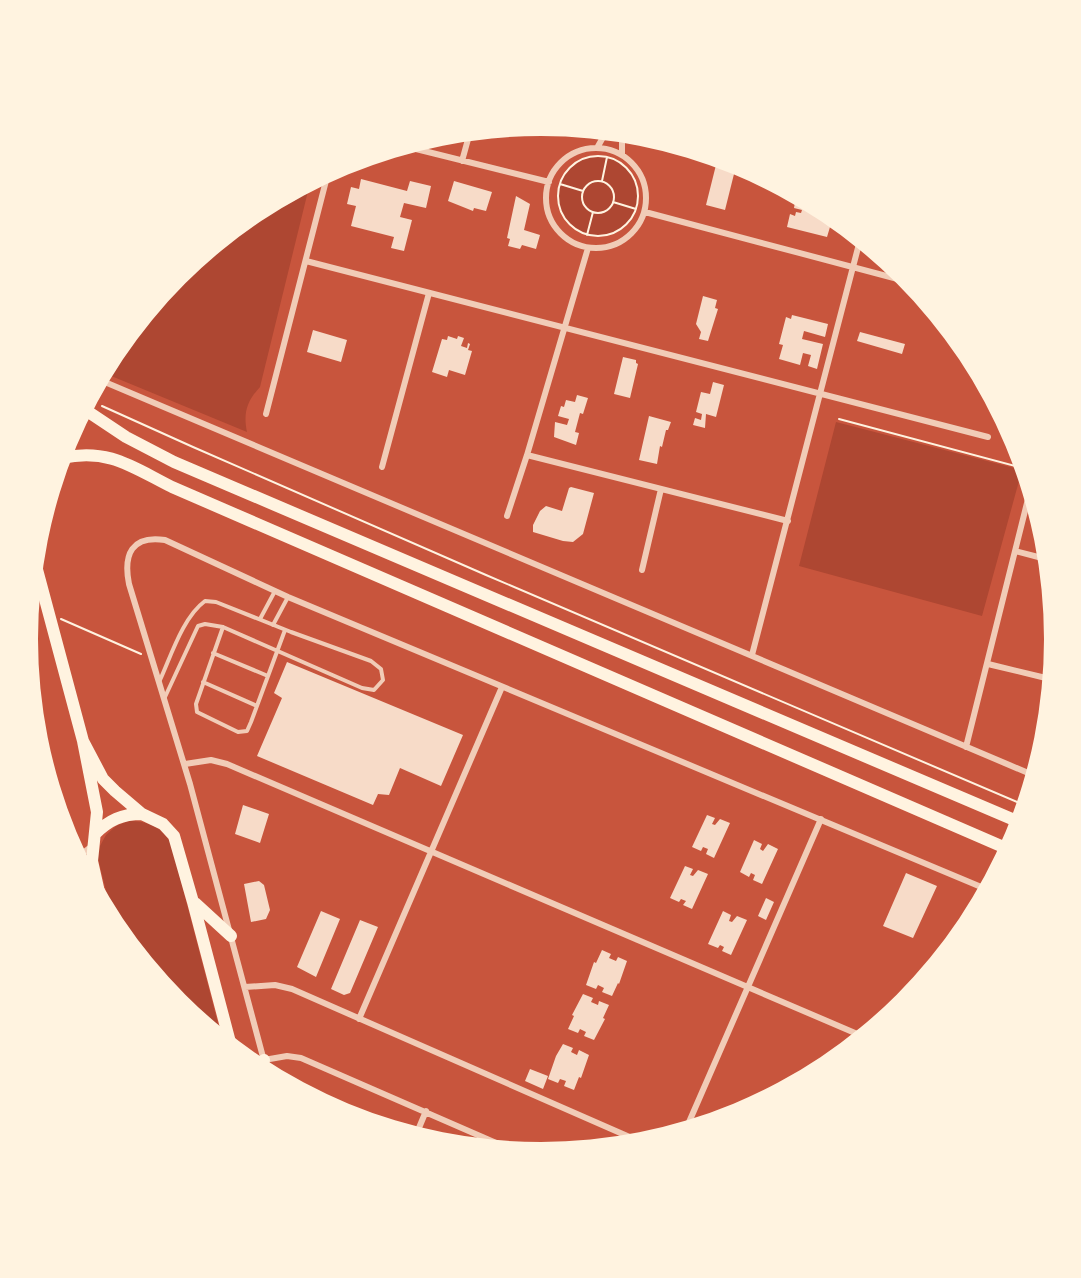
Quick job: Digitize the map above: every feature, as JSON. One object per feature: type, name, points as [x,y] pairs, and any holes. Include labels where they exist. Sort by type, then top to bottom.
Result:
[{"type":"main road","points":[[91,414],[126,437],[174,462],[1010,818]]},
{"type":"main road","points":[[73,455],[99,454],[121,461],[172,487],[999,845]]},
{"type":"main road","points":[[41,587],[83,741],[97,812],[93,840],[94,870]]},
{"type":"main road","points":[[40,592],[43,596]]},
{"type":"main road","points":[[83,741],[103,779],[142,814],[163,824],[174,836],[227,1032]]},
{"type":"main road","points":[[93,840],[109,821],[133,814],[142,814]]},
{"type":"main road","points":[[193,902],[231,936]]},
{"type":"street","points":[[597,148],[602,140]]},
{"type":"street","points":[[462,161],[467,141]]},
{"type":"street","points":[[622,143],[622,155]]},
{"type":"street","points":[[597,148],[622,155],[634,165],[643,180],[647,196],[645,212],[636,229],[623,241],[606,248],[588,248],[574,243],[562,235],[553,224],[548,210],[546,196],[554,170],[573,153],[597,148]]},
{"type":"street","points":[[421,151],[549,182]]},
{"type":"street","points":[[266,414],[325,185]]},
{"type":"street","points":[[645,212],[889,276]]},
{"type":"street","points":[[507,516],[588,248]]},
{"type":"street","points":[[752,655],[858,249]]},
{"type":"street","points":[[306,261],[988,437]]},
{"type":"street","points":[[382,468],[429,293]]},
{"type":"street","points":[[107,383],[1025,772]]},
{"type":"street","points":[[527,455],[788,521]]},
{"type":"street","points":[[642,570],[661,489]]},
{"type":"street","points":[[966,747],[1026,508]]},
{"type":"street","points":[[260,1056],[245,987],[185,764],[127,573],[127,562],[133,547],[147,539],[165,540],[288,597],[979,886]]},
{"type":"street","points":[[1015,551],[1037,557]]},
{"type":"street","points":[[988,664],[1042,677]]},
{"type":"street","points":[[359,1018],[502,687]]},
{"type":"street","points":[[185,764],[211,760],[228,764],[854,1032]]},
{"type":"street","points":[[691,1119],[821,819]]},
{"type":"street","points":[[84,850],[93,840]]},
{"type":"street","points":[[245,987],[275,985],[291,989],[623,1135]]},
{"type":"street","points":[[270,1063],[287,1056],[301,1058],[488,1139]]},
{"type":"street","points":[[419,1127],[426,1111]]},
{"type":"lane","points":[[260,619],[275,591]]},
{"type":"lane","points":[[273,625],[288,597]]},
{"type":"lane","points":[[160,680],[189,618],[195,608],[205,601],[216,602],[371,661],[381,669],[383,680],[374,690],[362,688],[223,627],[205,624],[198,626],[165,697]]},
{"type":"lane","points":[[223,627],[196,704],[196,712],[238,732],[248,731],[285,630]]},
{"type":"lane","points":[[213,653],[268,676]]},
{"type":"lane","points":[[203,682],[257,706]]},
{"type":"path","points":[[595,156],[607,157],[620,162],[633,177],[638,196],[636,209],[631,220],[622,229],[611,235],[587,236],[575,230],[563,215],[558,197],[560,184],[565,173],[573,165],[595,156]]},
{"type":"path","points":[[602,181],[607,157]]},
{"type":"path","points":[[593,181],[602,181],[611,187],[613,202],[607,210],[593,212],[585,206],[583,191],[593,181]]},
{"type":"path","points":[[560,184],[583,191]]},
{"type":"path","points":[[613,202],[636,209]]},
{"type":"path","points":[[587,236],[593,212]]},
{"type":"path","points":[[98,404],[486,575],[1017,802]]},
{"type":"path","points":[[839,419],[1012,465]]},
{"type":"path","points":[[48,613],[153,659]]},
{"type":"shaded area","points":[[598,156],[613,159],[626,168],[635,181],[638,196],[635,211],[626,224],[613,233],[598,236],[583,233],[570,224],[561,211],[558,196],[561,181],[570,168],[583,159]]},
{"type":"shaded area","points":[[307,193],[260,387],[247,408],[247,432],[112,376],[141,333],[185,283],[234,240],[289,203]]},
{"type":"shaded area","points":[[836,422],[1013,468],[1019,483],[982,616],[799,566]]},
{"type":"shaded area","points":[[128,821],[142,822],[158,829],[171,843],[218,1025],[162,971],[141,945],[106,892],[98,859],[100,846],[106,835],[116,826]]},
{"type":"building","points":[[715,168],[734,174],[725,210],[706,205]]},
{"type":"building","points":[[361,179],[407,191],[410,181],[431,186],[426,208],[404,203],[400,217],[412,220],[404,251],[391,248],[394,237],[351,226],[356,206],[347,204],[351,187],[359,189]]},
{"type":"building","points":[[454,181],[492,192],[486,211],[474,208],[473,211],[448,201]]},
{"type":"building","points":[[516,196],[530,204],[524,230],[540,235],[536,249],[522,245],[520,249],[508,246],[510,239],[507,238]]},
{"type":"building","points":[[795,205],[830,228],[827,237],[787,227],[790,214],[795,216],[796,212],[801,213],[802,210],[794,208]]},
{"type":"building","points":[[703,296],[717,300],[715,308],[718,309],[708,341],[699,339],[701,332],[696,324]]},
{"type":"building","points":[[792,315],[828,324],[825,337],[804,331],[802,339],[823,344],[817,369],[808,366],[811,355],[803,353],[800,365],[779,359],[783,345],[779,344],[786,317],[791,319]]},
{"type":"building","points":[[313,330],[347,340],[341,362],[307,352]]},
{"type":"building","points":[[860,332],[905,344],[902,354],[857,341]]},
{"type":"building","points":[[448,336],[457,339],[458,336],[464,338],[461,346],[467,348],[468,343],[470,344],[468,350],[472,351],[465,375],[449,370],[447,377],[432,372],[442,339],[447,340]]},
{"type":"building","points":[[623,357],[636,360],[638,364],[630,398],[614,394]]},
{"type":"building","points":[[713,382],[724,385],[716,417],[706,414],[705,428],[693,425],[695,418],[701,420],[702,414],[696,412],[701,392],[710,394]]},
{"type":"building","points":[[577,395],[588,398],[583,414],[580,413],[575,432],[579,433],[576,445],[554,437],[555,422],[567,425],[569,419],[558,416],[561,406],[564,407],[566,400],[575,402]]},
{"type":"building","points":[[649,416],[671,422],[666,430],[662,447],[660,446],[657,464],[639,460]]},
{"type":"building","points":[[571,487],[594,493],[583,534],[573,542],[533,532],[533,525],[540,511],[546,506],[562,511]]},
{"type":"building","points":[[287,662],[463,735],[441,786],[400,768],[389,795],[378,794],[373,805],[257,756],[282,698],[274,693]]},
{"type":"building","points":[[243,805],[269,814],[260,843],[235,834]]},
{"type":"building","points":[[707,815],[715,818],[712,824],[715,825],[720,819],[730,823],[714,858],[706,854],[708,849],[703,847],[701,851],[692,847]]},
{"type":"building","points":[[754,840],[762,844],[760,849],[763,851],[768,844],[778,849],[762,884],[753,880],[755,875],[751,873],[749,877],[740,872]]},
{"type":"building","points":[[685,866],[693,869],[690,875],[693,876],[698,870],[708,874],[692,909],[683,905],[686,901],[681,899],[679,902],[670,898]]},
{"type":"building","points":[[906,873],[937,886],[913,938],[883,926]]},
{"type":"building","points":[[259,881],[264,885],[270,910],[266,919],[251,922],[244,884]]},
{"type":"building","points":[[766,898],[774,902],[766,920],[758,916]]},
{"type":"building","points":[[321,911],[340,919],[316,977],[297,967]]},
{"type":"building","points":[[723,911],[731,915],[729,921],[732,922],[737,916],[747,920],[731,955],[722,951],[724,947],[720,945],[718,948],[708,944]]},
{"type":"building","points":[[360,920],[378,927],[350,993],[344,995],[331,989]]},
{"type":"building","points":[[602,950],[611,954],[609,958],[616,961],[618,957],[627,961],[612,996],[602,992],[604,988],[598,985],[596,989],[586,985],[594,962],[596,963]]},
{"type":"building","points":[[583,994],[593,998],[591,1002],[598,1005],[599,1001],[609,1005],[603,1018],[605,1019],[594,1040],[584,1036],[586,1032],[580,1029],[578,1033],[568,1029],[574,1016],[572,1015]]},
{"type":"building","points":[[563,1044],[573,1048],[571,1052],[577,1055],[579,1050],[589,1055],[574,1090],[564,1086],[566,1081],[560,1079],[558,1083],[548,1079]]},
{"type":"building","points":[[530,1069],[548,1076],[543,1089],[525,1081]]}]
